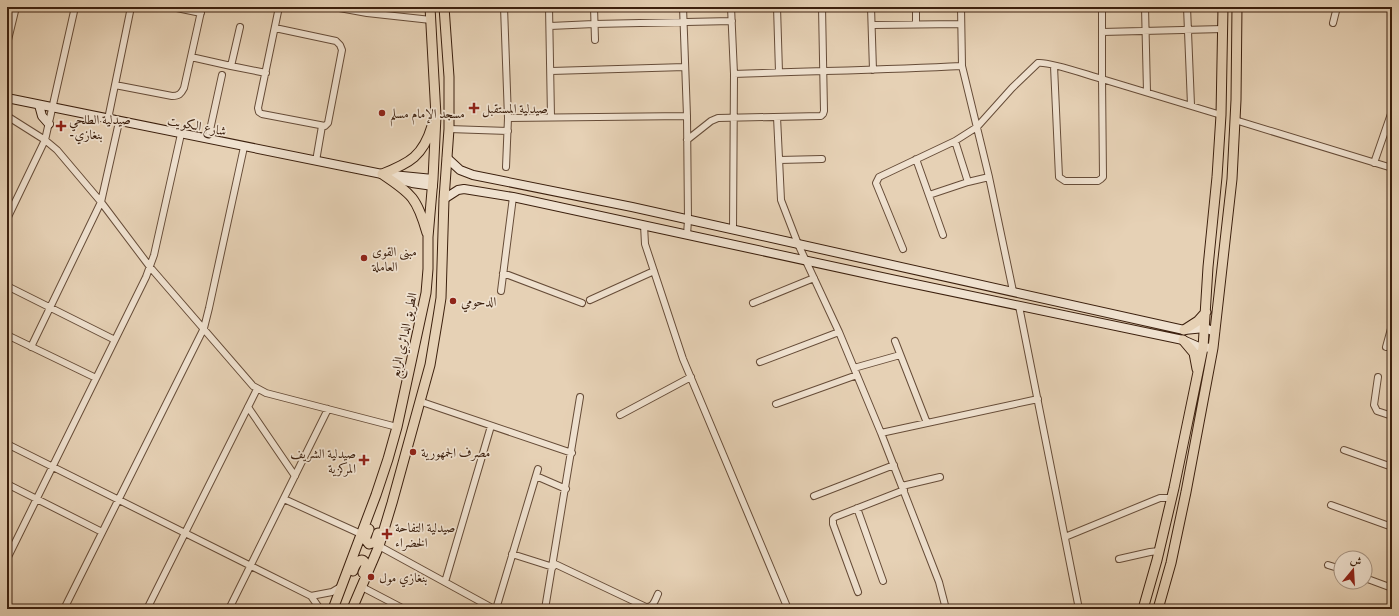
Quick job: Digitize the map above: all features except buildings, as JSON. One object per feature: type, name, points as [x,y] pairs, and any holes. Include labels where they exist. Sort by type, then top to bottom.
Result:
[{"type":"main road","name":"الطريق الدائري الرابع","points":[[334,609],[384,471],[397,427],[426,293],[436,116],[430,7]]},
{"type":"main road","points":[[352,609],[379,546],[391,507],[430,365],[441,298],[444,199],[449,129],[449,77],[444,7]]},
{"type":"main road","points":[[1143,609],[1159,551],[1203,348],[1208,267],[1218,177],[1222,115],[1223,7]]},
{"type":"main road","points":[[1158,609],[1171,563],[1213,348],[1232,179],[1235,120],[1237,7]]},
{"type":"main road","name":"شارع الكويت","points":[[7,98],[244,147],[382,174],[433,182]]},
{"type":"main road","points":[[40,105],[42,116],[49,124]]},
{"type":"main road","points":[[382,174],[410,162],[420,152],[427,141],[436,116]]},
{"type":"main road","points":[[447,158],[460,170],[473,175],[632,207],[1184,330],[1204,328],[1215,332]]},
{"type":"main road","points":[[382,174],[400,186],[414,199],[420,209],[428,237]]},
{"type":"main road","points":[[444,199],[458,190],[464,189],[513,197],[1183,340],[1203,348],[1213,348]]},
{"type":"main road","points":[[1184,330],[1198,321],[1206,312]]},
{"type":"main road","points":[[1183,340],[1186,335],[1184,330]]},
{"type":"main road","points":[[1183,340],[1194,353],[1198,372]]},
{"type":"main road","points":[[384,471],[385,481],[383,492],[365,539],[369,544],[375,542],[385,513],[391,507]]},
{"type":"main road","points":[[334,609],[341,602],[356,563],[362,560],[366,564],[366,568],[347,609]]},
{"type":"street","points":[[7,44],[16,7]]},
{"type":"street","points":[[7,219],[45,140],[75,7]]},
{"type":"street","points":[[108,119],[131,7]]},
{"type":"street","points":[[115,85],[177,96],[180,94],[184,88],[192,57],[201,10],[172,7]]},
{"type":"street","points":[[275,28],[336,42],[342,47],[328,123],[326,125],[322,126],[262,114],[259,112],[258,108],[279,7]]},
{"type":"street","points":[[334,7],[367,13],[431,20]]},
{"type":"street","points":[[504,7],[508,118],[506,166]]},
{"type":"street","points":[[550,7],[551,117]]},
{"type":"street","points":[[594,7],[595,40]]},
{"type":"street","points":[[683,7],[687,116],[687,235]]},
{"type":"street","points":[[731,7],[734,74],[733,230]]},
{"type":"street","points":[[777,7],[779,72]]},
{"type":"street","points":[[687,140],[714,119],[734,117],[821,116],[823,114],[822,7]]},
{"type":"street","points":[[871,7],[873,25],[873,70]]},
{"type":"street","points":[[916,7],[916,24]]},
{"type":"street","points":[[961,7],[962,66],[990,177],[1013,291]]},
{"type":"street","points":[[1054,66],[1059,177],[1065,181],[1098,181],[1103,176],[1102,7]]},
{"type":"street","points":[[1145,7],[1147,92]]},
{"type":"street","points":[[1187,7],[1191,105]]},
{"type":"street","points":[[1333,23],[1337,7]]},
{"type":"street","points":[[550,26],[732,21]]},
{"type":"street","points":[[873,25],[961,24]]},
{"type":"street","points":[[231,66],[240,27]]},
{"type":"street","points":[[1102,32],[1223,29]]},
{"type":"street","points":[[192,57],[266,73]]},
{"type":"street","points":[[902,249],[876,183],[877,179],[955,141],[977,127],[1035,65],[1042,62],[1222,115]]},
{"type":"street","points":[[734,74],[962,66]]},
{"type":"street","points":[[551,71],[685,67]]},
{"type":"street","points":[[208,139],[222,75]]},
{"type":"street","points":[[1374,163],[1392,111]]},
{"type":"street","points":[[7,116],[45,140],[57,150],[101,202],[150,266],[250,383],[257,389],[266,393],[397,427]]},
{"type":"street","points":[[508,118],[687,116]]},
{"type":"street","points":[[777,117],[780,194],[798,244],[839,332],[894,465],[939,582],[946,609]]},
{"type":"street","points":[[1235,120],[1392,168]]},
{"type":"street","points":[[31,347],[101,202],[119,122]]},
{"type":"street","points":[[316,161],[322,126]]},
{"type":"street","points":[[449,129],[508,131]]},
{"type":"street","points":[[7,559],[150,266],[181,134]]},
{"type":"street","points":[[955,141],[968,182]]},
{"type":"street","points":[[64,609],[204,328],[244,147]]},
{"type":"street","points":[[779,160],[822,159]]},
{"type":"street","points":[[916,159],[942,235]]},
{"type":"street","points":[[929,195],[968,182],[990,177]]},
{"type":"street","points":[[501,291],[513,197]]},
{"type":"street","points":[[644,225],[645,244],[677,343],[788,609]]},
{"type":"street","points":[[590,300],[654,271]]},
{"type":"street","points":[[503,273],[582,303]]},
{"type":"street","points":[[753,303],[814,278]]},
{"type":"street","points":[[7,286],[115,340]]},
{"type":"street","points":[[1019,306],[1079,609]]},
{"type":"street","points":[[1386,347],[1392,325]]},
{"type":"street","points":[[760,362],[839,332]]},
{"type":"street","points":[[7,335],[96,378]]},
{"type":"street","points":[[895,341],[926,423]]},
{"type":"street","points":[[854,368],[900,355]]},
{"type":"street","points":[[776,404],[857,375]]},
{"type":"street","points":[[620,415],[690,377]]},
{"type":"street","points":[[1378,377],[1374,406],[1377,411],[1392,416]]},
{"type":"street","points":[[147,609],[257,389]]},
{"type":"street","points":[[545,609],[572,453],[580,397]]},
{"type":"street","points":[[881,433],[1038,399]]},
{"type":"street","points":[[420,401],[572,453]]},
{"type":"street","points":[[248,407],[295,476]]},
{"type":"street","points":[[229,609],[328,409]]},
{"type":"street","points":[[445,582],[492,426]]},
{"type":"street","points":[[7,444],[312,596],[320,609]]},
{"type":"street","points":[[1344,450],[1392,467]]},
{"type":"street","points":[[814,496],[894,465]]},
{"type":"street","points":[[379,546],[495,609],[537,473],[566,489]]},
{"type":"street","points":[[858,592],[832,522],[835,516],[903,488],[940,477]]},
{"type":"street","points":[[7,484],[102,532]]},
{"type":"street","points":[[1065,537],[1160,498],[1171,498]]},
{"type":"street","points":[[284,499],[361,534]]},
{"type":"street","points":[[1331,505],[1392,527]]},
{"type":"street","points":[[857,508],[883,581]]},
{"type":"street","points":[[1119,559],[1159,551]]},
{"type":"street","points":[[512,554],[553,565],[646,607],[653,605],[658,594]]},
{"type":"street","points":[[1328,565],[1333,567]]},
{"type":"street","points":[[1373,581],[1392,588]]},
{"type":"street","points":[[312,596],[332,592],[342,586]]},
{"type":"street","points":[[362,587],[404,609]]},
{"type":"place","name":"صيدلية المستقبل","points":[[474,108]]},
{"type":"place","name":"مسجد الإمام مسلم","points":[[382,113]]},
{"type":"place","name":"صيدلية الطلحي -بنغازي","points":[[61,126]]},
{"type":"place","name":"مبنى القوى العاملة","points":[[364,258]]},
{"type":"place","name":"الدحومي","points":[[453,301]]},
{"type":"place","name":"مصرف الجمهورية","points":[[413,452]]},
{"type":"place","name":"صيدلية الشريف المركزية","points":[[364,460]]},
{"type":"place","name":"صيدلية التفاحة الخضراء","points":[[387,534]]},
{"type":"place","name":"بنغازي مول","points":[[371,577]]}]
